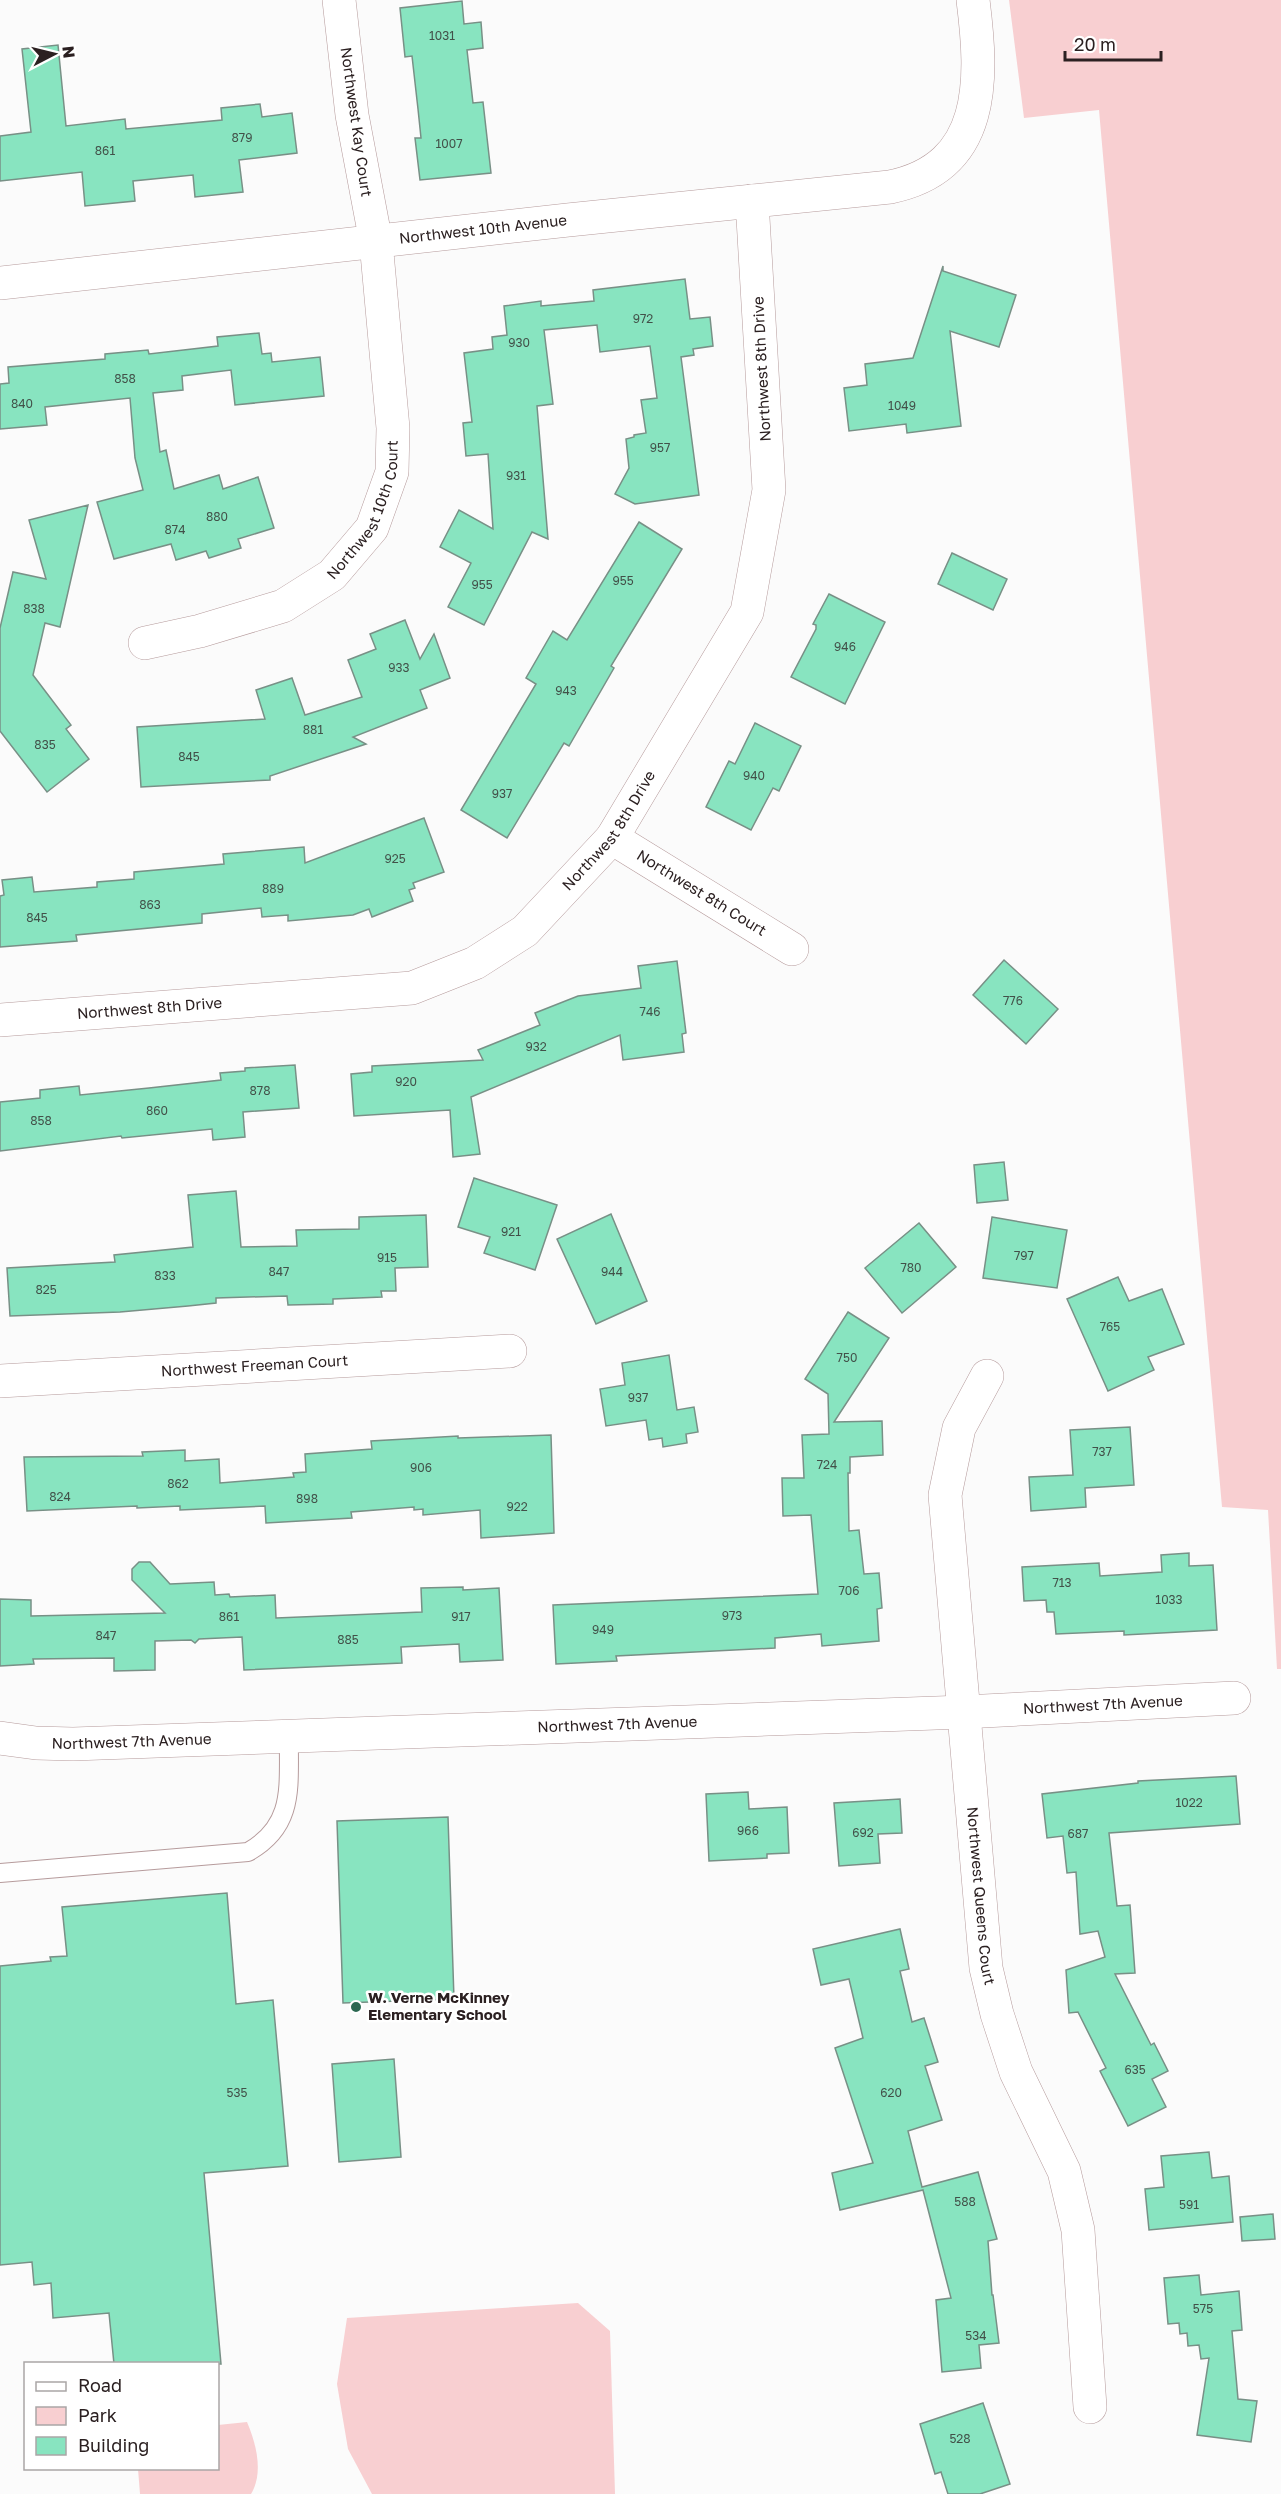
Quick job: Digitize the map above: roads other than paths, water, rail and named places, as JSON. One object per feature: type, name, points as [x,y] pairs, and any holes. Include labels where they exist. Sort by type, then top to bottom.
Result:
[{"type":"street","name":"Northwest Kay Court","points":[[339,0],[352,115],[376,242]]},
{"type":"street","name":"Northwest 10th Avenue","points":[[0,283],[909,183],[928,175],[956,150],[966,133],[977,89],[978,62],[973,0]]},
{"type":"street","name":"Northwest 8th Drive","points":[[0,1020],[412,988],[475,963],[525,931],[612,838],[747,612],[769,490],[752,201]]},
{"type":"street","name":"Northwest 10th Court","points":[[145,643],[200,631],[283,606],[332,575],[372,528],[392,472],[393,428],[376,242]]},
{"type":"street","name":"Northwest 8th Court","points":[[612,838],[792,949]]},
{"type":"street","name":"Northwest Freeman Court","points":[[0,1381],[510,1351]]},
{"type":"street","name":"Northwest Queens Court","points":[[987,1376],[958,1428],[945,1495],[986,1968],[997,2014],[1017,2072],[1064,2171],[1078,2230],[1090,2407]]},
{"type":"street","name":"Northwest 7th Avenue","points":[[0,1738],[36,1743],[73,1744],[289,1737],[964,1712],[1234,1698]]},
{"type":"lane","points":[[0,1873],[248,1852],[262,1844],[276,1830],[283,1817],[288,1799],[289,1737]]},
{"type":"place","name":"W. Verne McKinney Elementary School","points":[[356,2007]]}]
